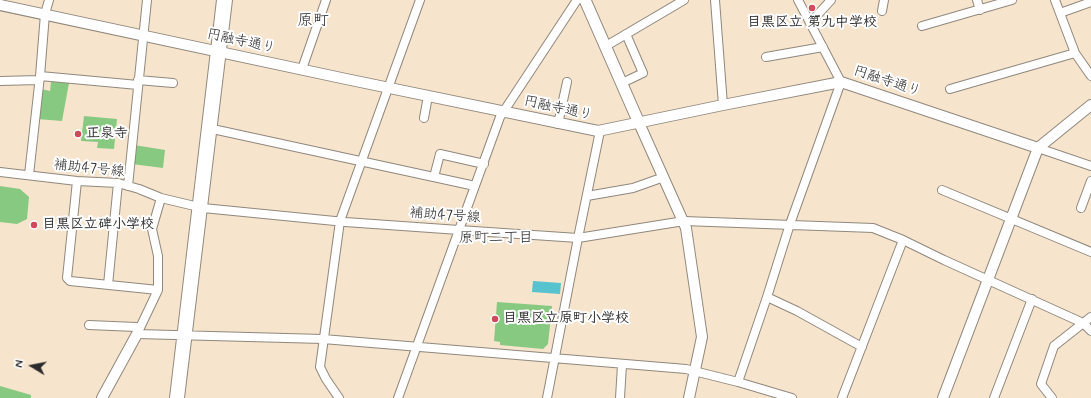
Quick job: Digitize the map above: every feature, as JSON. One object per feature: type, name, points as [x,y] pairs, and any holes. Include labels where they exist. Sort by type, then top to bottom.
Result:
[{"type":"main road","points":[[585,0],[639,123]]},
{"type":"street","points":[[29,175],[45,14],[49,0]]},
{"type":"street","points":[[128,186],[147,0]]},
{"type":"street","points":[[174,398],[184,335],[200,207],[218,52],[221,0]]},
{"type":"street","points":[[218,52],[228,0]]},
{"type":"street","points":[[302,69],[326,0]]},
{"type":"street","points":[[339,398],[320,369],[340,221],[420,0]]},
{"type":"street","points":[[398,398],[503,112],[577,0]]},
{"type":"street","points":[[606,46],[684,0]]},
{"type":"street","points":[[715,0],[723,105]]},
{"type":"street","points":[[738,382],[790,224],[841,82],[798,0]]},
{"type":"street","points":[[810,23],[831,0]]},
{"type":"street","points":[[882,11],[884,0]]},
{"type":"street","points":[[977,0],[980,10]]},
{"type":"street","points":[[922,26],[1012,0]]},
{"type":"street","points":[[1055,0],[1075,53],[1091,76]]},
{"type":"street","points":[[1060,13],[1091,2]]},
{"type":"street","name":"円融寺通り","points":[[0,5],[558,124],[600,131],[841,82],[1038,148]]},
{"type":"street","points":[[622,83],[643,73],[626,34]]},
{"type":"street","points":[[766,57],[823,47]]},
{"type":"street","points":[[950,89],[1075,53]]},
{"type":"street","points":[[0,81],[39,78],[173,83]]},
{"type":"street","points":[[558,124],[567,82]]},
{"type":"street","points":[[424,118],[428,96]]},
{"type":"street","points":[[943,398],[1038,148],[1091,105]]},
{"type":"street","points":[[639,123],[686,228],[702,337],[689,398]]},
{"type":"street","points":[[209,128],[475,186]]},
{"type":"street","points":[[547,398],[600,131]]},
{"type":"street","points":[[1038,148],[1091,166]]},
{"type":"street","points":[[434,177],[440,154],[484,164]]},
{"type":"street","name":"補助47号線","points":[[0,172],[77,181],[118,183],[161,198],[200,207],[340,221],[578,238],[684,221],[873,228],[903,240],[1083,323],[1091,331]]},
{"type":"street","points":[[587,196],[633,188],[664,176]]},
{"type":"street","points":[[77,181],[67,278],[70,281],[158,290]]},
{"type":"street","points":[[1081,208],[1091,181]]},
{"type":"street","points":[[108,285],[118,183]]},
{"type":"street","points":[[942,190],[1091,252]]},
{"type":"street","points":[[102,398],[138,332],[158,290],[158,256],[152,228],[161,198]]},
{"type":"street","points":[[842,398],[903,240]]},
{"type":"street","points":[[767,297],[797,311],[862,347]]},
{"type":"street","points":[[994,398],[1032,299]]},
{"type":"street","points":[[1052,398],[1041,384],[1054,346],[1091,317]]},
{"type":"street","points":[[89,325],[136,328],[138,332],[323,340],[694,371],[738,382],[773,395],[792,398]]},
{"type":"street","points":[[180,398],[184,335]]},
{"type":"street","points":[[620,398],[622,364]]},
{"type":"green space","points":[[58,81],[69,83],[62,121],[37,119],[41,89],[50,91],[51,82]]},
{"type":"green space","points":[[84,116],[117,119],[114,149],[97,148],[98,142],[81,141]]},
{"type":"green space","points":[[134,145],[165,150],[163,168],[132,164]]},
{"type":"green space","points":[[0,186],[20,189],[29,197],[27,219],[17,224],[0,222]]},
{"type":"green space","points":[[497,302],[552,306],[548,344],[543,349],[500,345],[500,342],[494,341]]},
{"type":"green space","points":[[0,386],[31,395],[31,398],[0,398]]},
{"type":"water","points":[[533,281],[561,283],[560,294],[532,292]]},
{"type":"place","name":"目黒区立 第九中学校","points":[[812,8]]},
{"type":"place","name":"正泉寺","points":[[78,134]]},
{"type":"place","name":"目黒区立碑小学校","points":[[34,225]]},
{"type":"place","name":"目黒区立原町小学校","points":[[495,319]]},
{"type":"district","name":"原町","points":[[313,22]]},
{"type":"district","name":"原町二丁目","points":[[496,239]]}]
